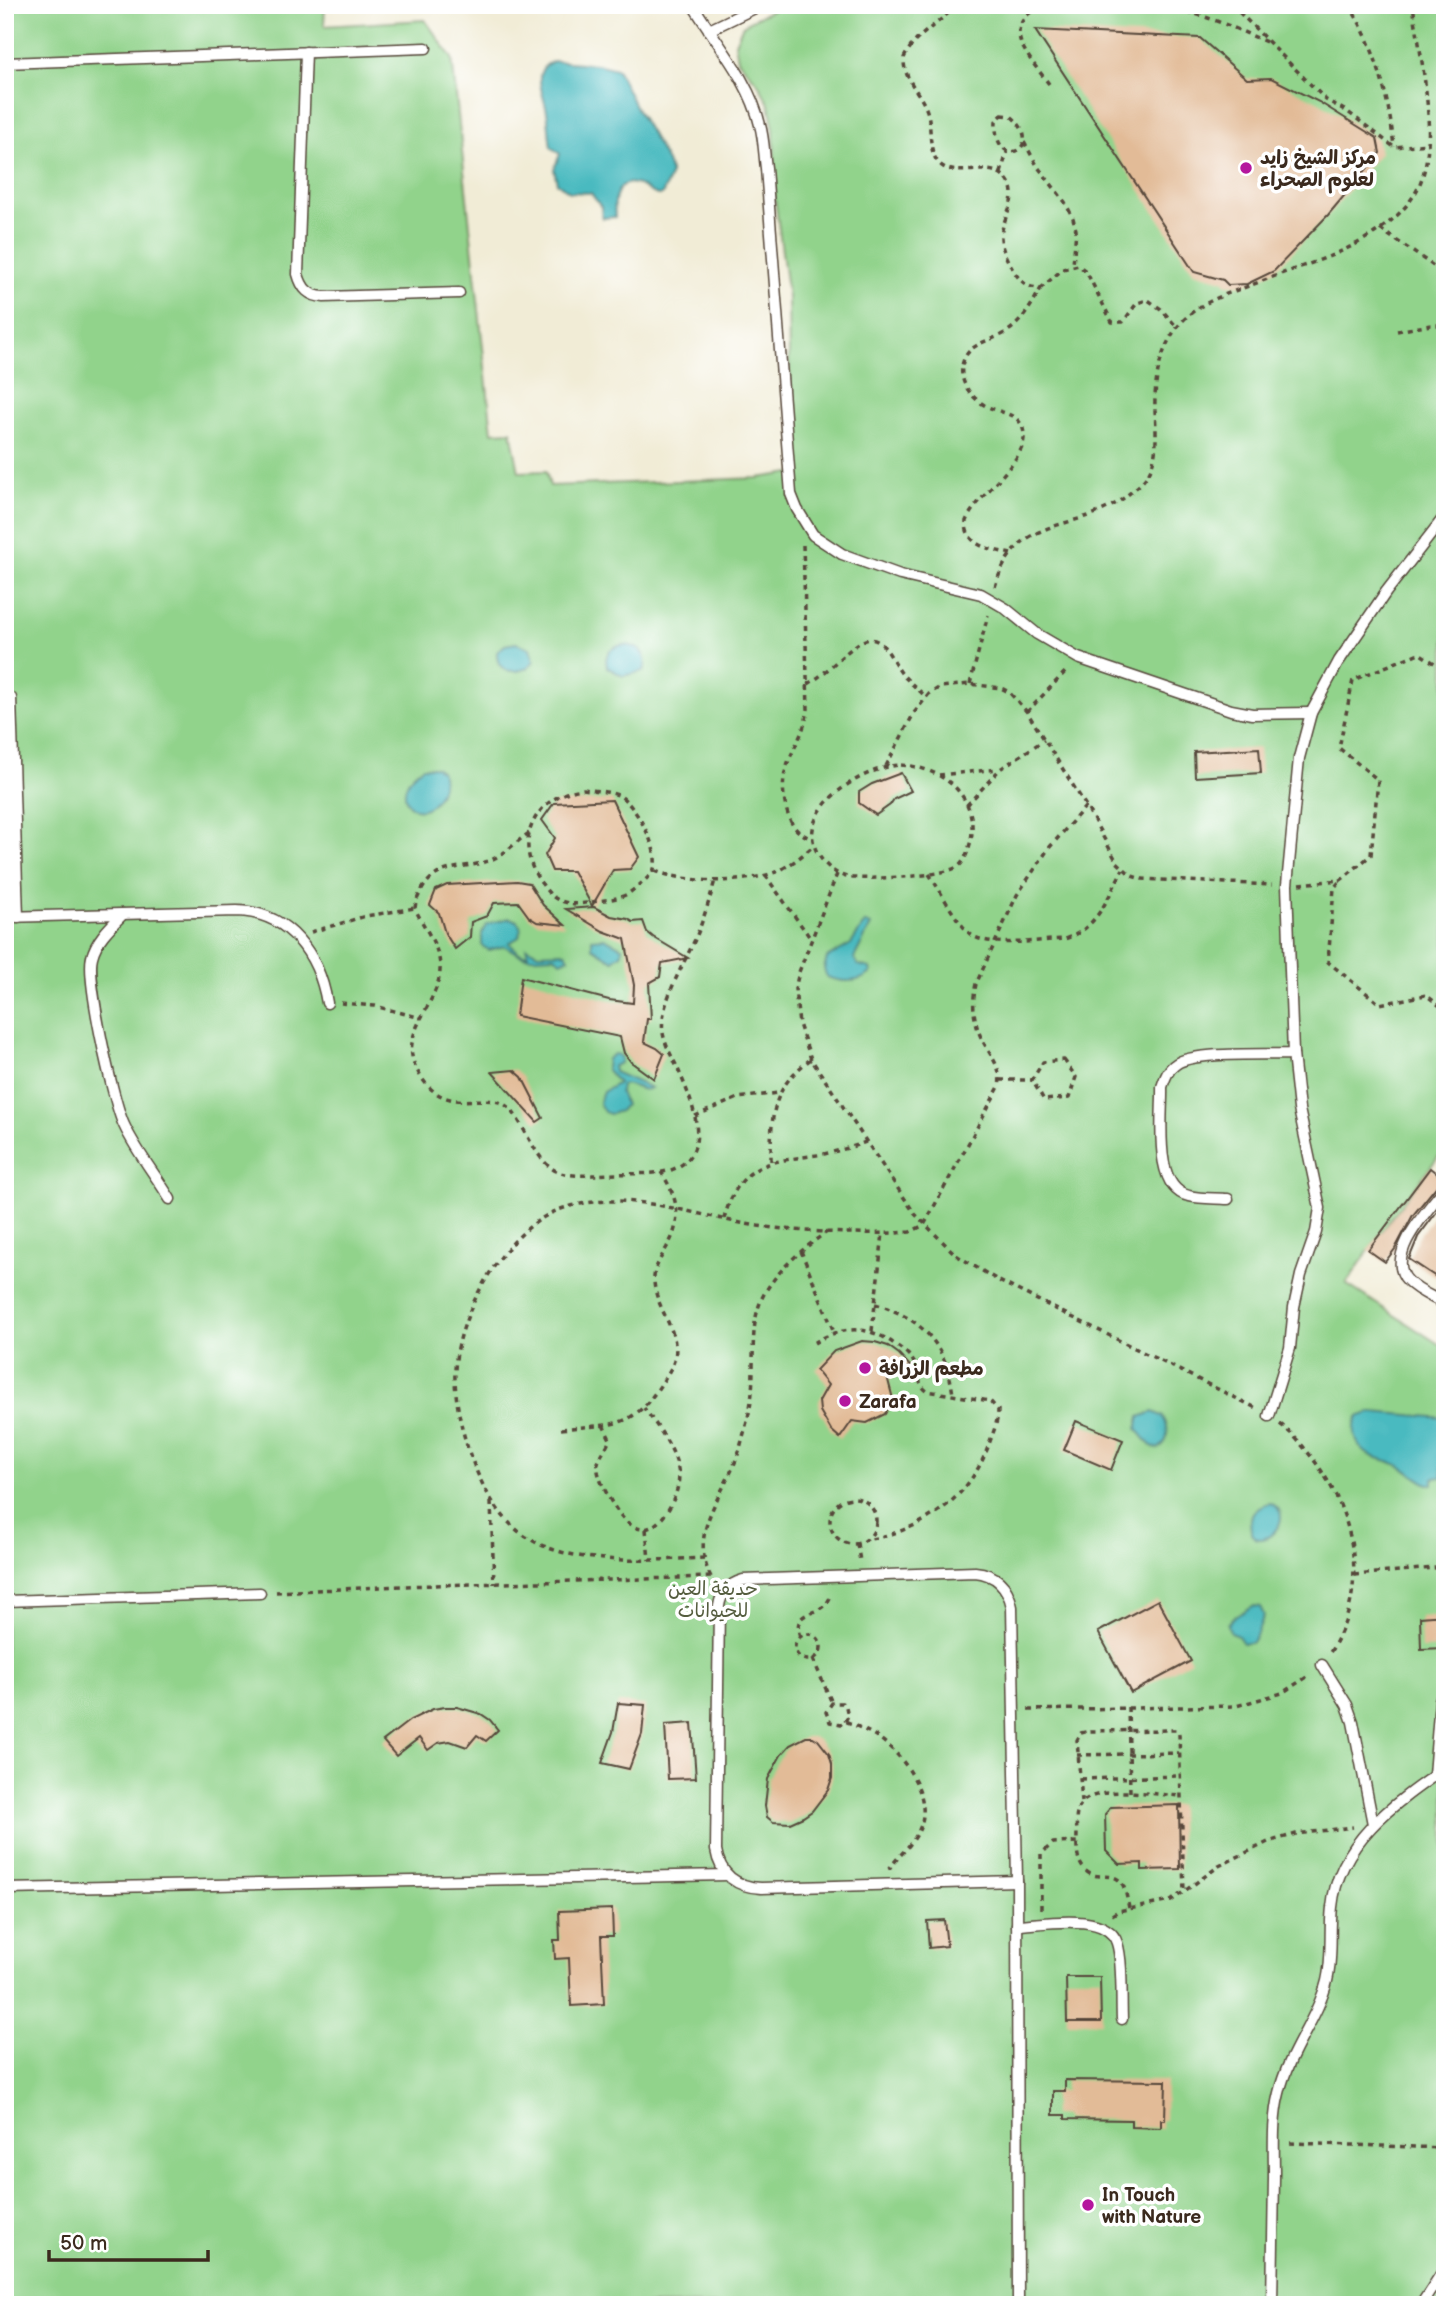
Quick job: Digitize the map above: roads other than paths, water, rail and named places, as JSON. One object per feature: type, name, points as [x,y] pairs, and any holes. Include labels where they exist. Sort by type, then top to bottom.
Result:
[{"type":"lane","points":[[693,5],[740,78],[760,124],[766,168],[791,494],[802,518],[820,541],[852,558],[900,575],[967,589],[992,599],[1037,634],[1078,658],[1252,715],[1311,713]]},
{"type":"lane","points":[[709,30],[761,5]]},
{"type":"lane","points":[[5,63],[426,48]]},
{"type":"lane","points":[[306,52],[298,274],[300,283],[310,294],[324,297],[459,293]]},
{"type":"lane","points":[[1269,1416],[1290,1348],[1294,1307],[1316,1233],[1320,1208],[1299,1109],[1293,1054],[1287,885],[1295,782],[1311,713],[1339,661],[1361,626],[1445,516]]},
{"type":"lane","points":[[11,698],[18,917]]},
{"type":"lane","points":[[5,917],[249,911],[273,918],[298,938],[317,967],[327,1003]]},
{"type":"lane","points":[[123,914],[106,932],[92,955],[91,979],[113,1090],[123,1123],[170,1199]]},
{"type":"lane","points":[[1228,1199],[1188,1196],[1172,1186],[1167,1179],[1163,1161],[1165,1078],[1177,1063],[1194,1056],[1293,1054]]},
{"type":"lane","points":[[1445,1188],[1403,1247],[1399,1261],[1408,1281],[1445,1304]]},
{"type":"lane","points":[[1017,1881],[752,1887],[743,1886],[727,1875],[716,1850],[719,1606],[724,1592],[735,1582],[743,1580],[975,1572],[993,1576],[1006,1589],[1012,1607],[1015,1711],[1017,1881],[1018,2305]]},
{"type":"lane","points":[[5,1601],[260,1593]]},
{"type":"lane","points":[[1322,1665],[1347,1705],[1353,1721],[1371,1826]]},
{"type":"lane","points":[[1434,1776],[1440,1700],[1445,1687]]},
{"type":"lane","points":[[1272,2305],[1274,2142],[1279,2095],[1286,2068],[1322,1996],[1327,1980],[1331,1953],[1332,1906],[1339,1875],[1346,1858],[1371,1826],[1445,1768]]},
{"type":"lane","points":[[5,1889],[727,1875]]},
{"type":"lane","points":[[1017,1925],[1085,1922],[1109,1929],[1118,1943],[1122,2019]]},
{"type":"lane","points":[[1420,2305],[1445,2268]]},
{"type":"water","points":[[554,61],[596,64],[617,69],[667,162],[671,174],[662,195],[654,194],[633,183],[627,184],[622,186],[616,196],[615,217],[602,218],[601,207],[591,193],[570,192],[557,183],[554,169],[560,154],[551,147],[540,83],[542,70]]},
{"type":"water","points":[[516,643],[530,648],[534,661],[528,668],[506,670],[499,664],[497,652],[505,645]]},
{"type":"water","points":[[623,645],[634,647],[641,652],[645,660],[644,671],[623,676],[607,667],[606,658],[609,652]]},
{"type":"water","points":[[423,767],[435,767],[441,771],[442,784],[432,804],[424,809],[415,809],[405,797],[406,787],[411,777]]},
{"type":"water","points":[[510,918],[517,921],[521,928],[519,937],[509,943],[519,953],[528,955],[526,947],[538,953],[566,952],[569,958],[561,961],[554,956],[528,957],[519,954],[505,946],[489,950],[482,946],[482,933],[487,924]]},
{"type":"water","points":[[865,923],[871,925],[854,958],[858,965],[870,968],[871,973],[861,979],[849,981],[827,977],[824,969],[827,958],[851,944]]},
{"type":"water","points":[[604,938],[622,947],[622,953],[613,960],[592,947],[592,939]]},
{"type":"water","points":[[614,1054],[621,1059],[620,1063],[613,1066],[614,1072],[651,1088],[644,1090],[621,1085],[620,1092],[625,1105],[620,1111],[610,1114],[604,1112],[599,1103],[603,1092],[618,1083],[606,1069],[607,1059]]},
{"type":"water","points":[[1153,1412],[1162,1416],[1167,1429],[1167,1438],[1158,1449],[1150,1445],[1137,1429],[1140,1417]]},
{"type":"water","points":[[1372,1412],[1445,1418],[1443,1477],[1433,1478],[1433,1484],[1428,1484],[1400,1466],[1363,1450],[1355,1435],[1356,1423],[1358,1417]]},
{"type":"water","points":[[1270,1503],[1278,1509],[1281,1517],[1279,1524],[1268,1537],[1255,1537],[1250,1525],[1252,1516],[1261,1506]]},
{"type":"water","points":[[1253,1606],[1260,1607],[1264,1615],[1255,1638],[1251,1643],[1243,1643],[1238,1636],[1230,1633],[1228,1624]]},
{"type":"place","name":"مركز الشيخ زايد لعلوم الصحراء","points":[[1246,168]]},
{"type":"place","name":"مطعم الزرافة","points":[[865,1368]]},
{"type":"place","name":"Zarafa","points":[[845,1401]]},
{"type":"place","name":"In Touch with Nature","points":[[1088,2205]]},
{"type":"park label","name":"حديقة العين للحيوانات","points":[[713,1599]]}]
